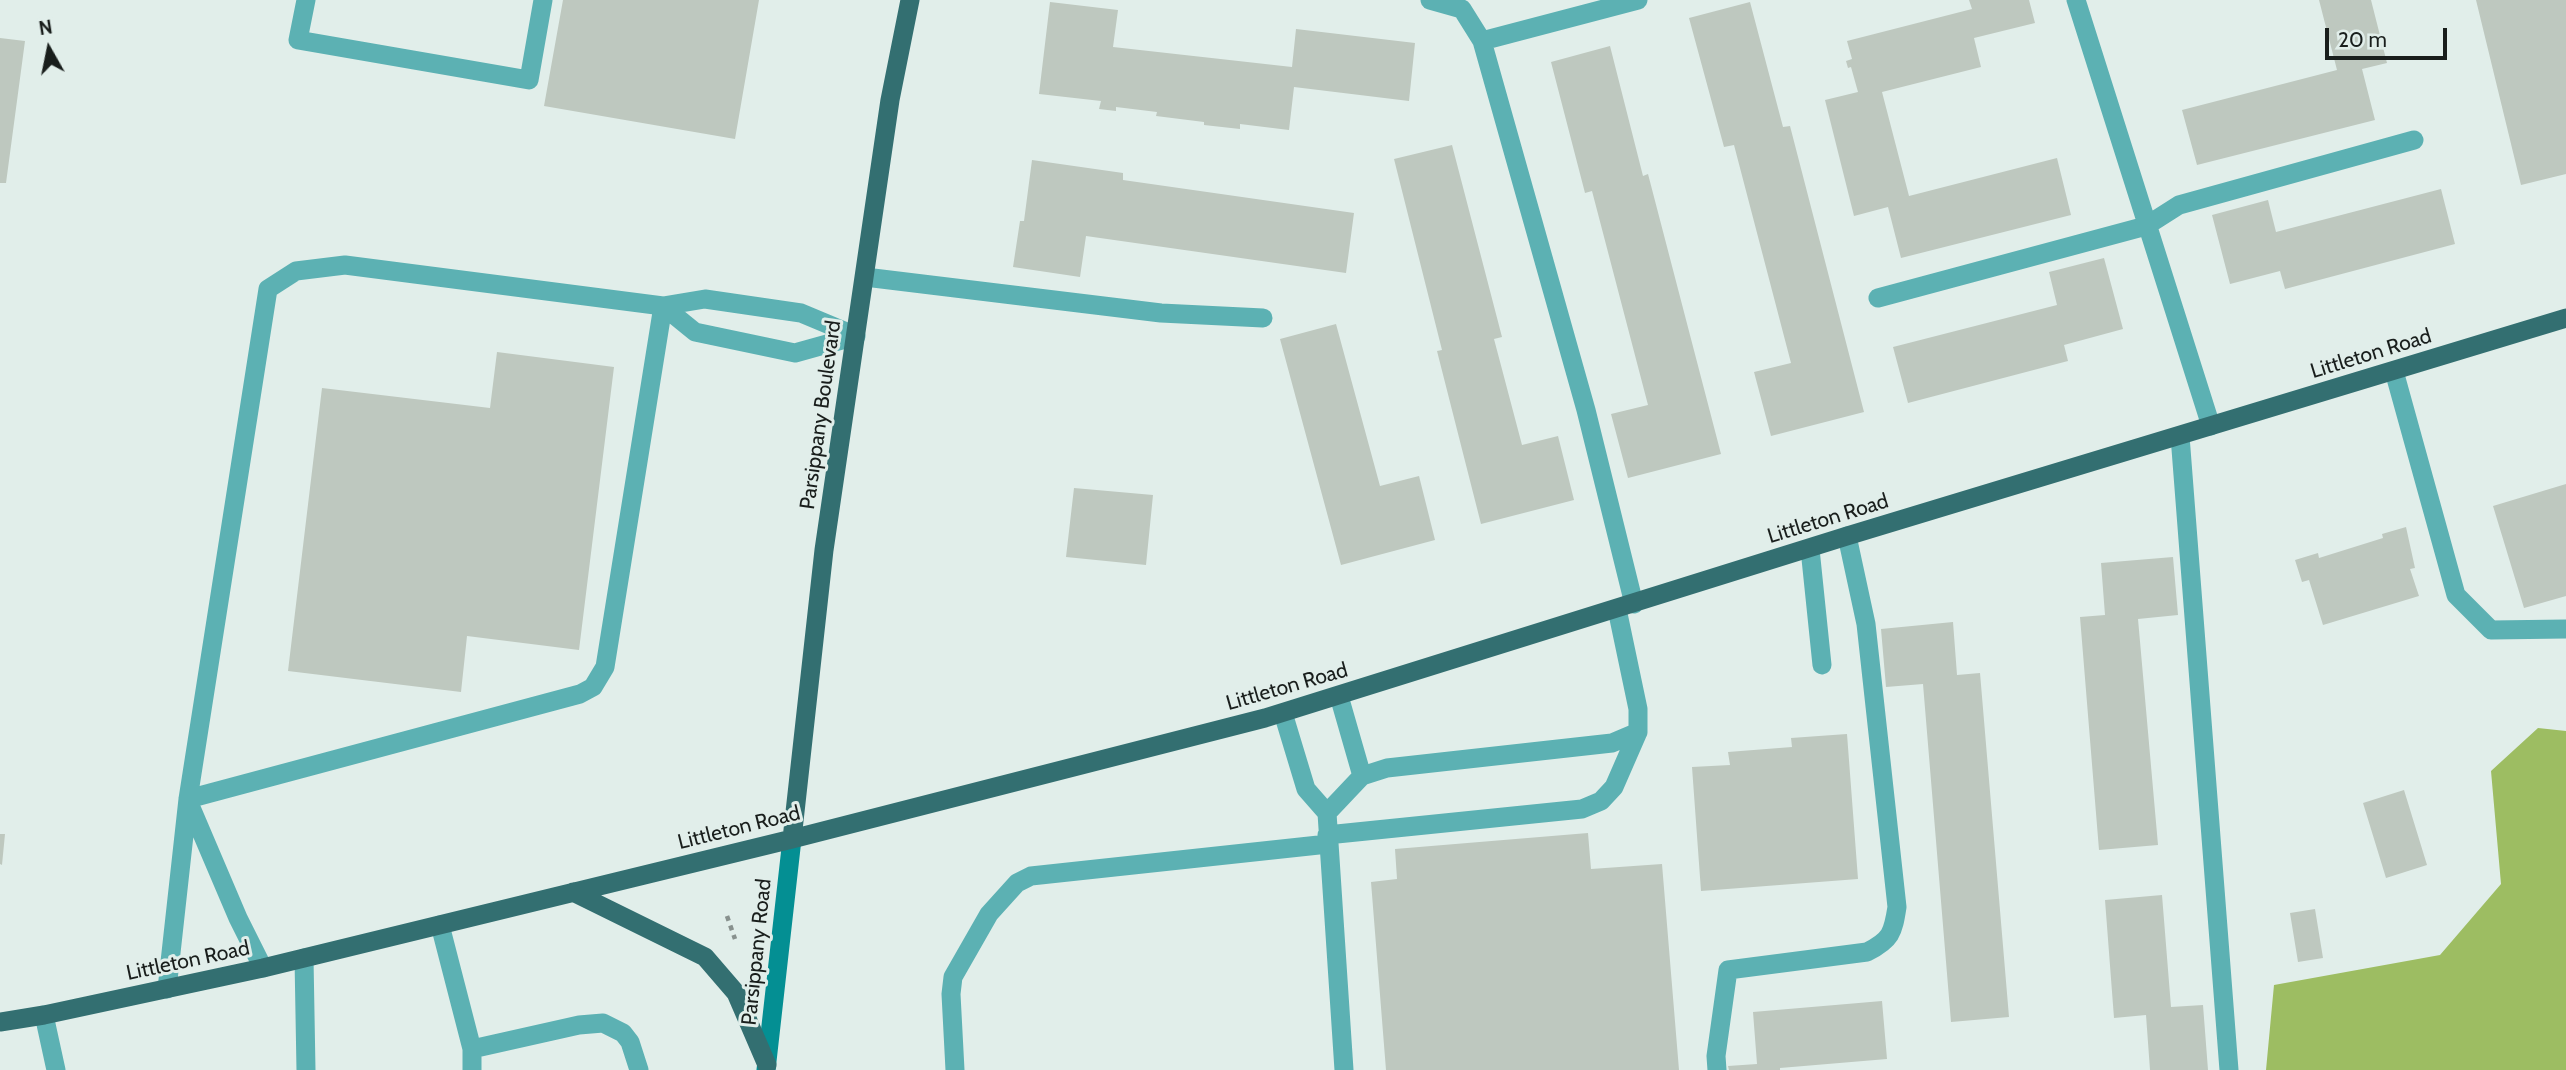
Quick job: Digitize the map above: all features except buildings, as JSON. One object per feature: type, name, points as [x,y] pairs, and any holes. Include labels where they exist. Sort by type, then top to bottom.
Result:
[{"type":"main road","name":"Parsippany Boulevard","points":[[792,839],[824,550],[890,100],[910,0]]},
{"type":"main road","name":"Littleton Road","points":[[0,1022],[263,968],[1120,757],[1283,713],[1847,536],[2566,318]]},
{"type":"main road","name":"Parsippany Road","points":[[767,1067],[792,839]]},
{"type":"main road","points":[[572,892],[705,957],[736,993],[767,1067]]},
{"type":"lane","points":[[306,0],[298,40],[529,80],[543,0]]},
{"type":"lane","points":[[1482,41],[1638,0]]},
{"type":"lane","points":[[2076,0],[2211,426]]},
{"type":"lane","points":[[955,1070],[951,994],[954,977],[989,914],[1017,883],[1031,876],[1582,810],[1601,801],[1614,787],[1638,732],[1638,709],[1625,607],[1586,410],[1482,41],[1462,9],[1444,2]]},
{"type":"lane","points":[[1878,298],[2147,226],[2179,205],[2414,141]]},
{"type":"lane","points":[[167,989],[188,799],[268,289],[296,271],[345,265],[663,306],[705,299],[801,313],[856,336]]},
{"type":"lane","points":[[864,277],[1161,313],[1263,318]]},
{"type":"lane","points":[[663,306],[695,332],[795,354],[856,336]]},
{"type":"lane","points":[[188,799],[580,694],[593,687],[606,667],[663,306]]},
{"type":"lane","points":[[2394,370],[2456,595],[2491,629],[2566,629]]},
{"type":"lane","points":[[2180,436],[2230,1070]]},
{"type":"lane","points":[[1717,1070],[1716,1056],[1728,970],[1867,952],[1882,944],[1893,930],[1897,907],[1866,624],[1847,536]]},
{"type":"lane","points":[[1810,548],[1822,665]]},
{"type":"lane","points":[[1339,695],[1362,776]]},
{"type":"lane","points":[[1283,713],[1306,789],[1327,813],[1344,1070]]},
{"type":"lane","points":[[1327,813],[1362,776],[1387,768],[1612,743],[1638,732]]},
{"type":"lane","points":[[188,799],[238,918],[263,968]]},
{"type":"lane","points":[[440,925],[472,1049],[472,1070]]},
{"type":"lane","points":[[304,958],[306,1070]]},
{"type":"lane","points":[[44,1015],[56,1070]]},
{"type":"lane","points":[[472,1049],[579,1025],[603,1023],[623,1033],[630,1042],[639,1070]]},
{"type":"path","points":[[727,916],[735,939]]},
{"type":"green space","points":[[2538,728],[2566,731],[2566,1070],[2266,1070],[2274,985],[2440,955],[2501,884],[2491,771]]}]
